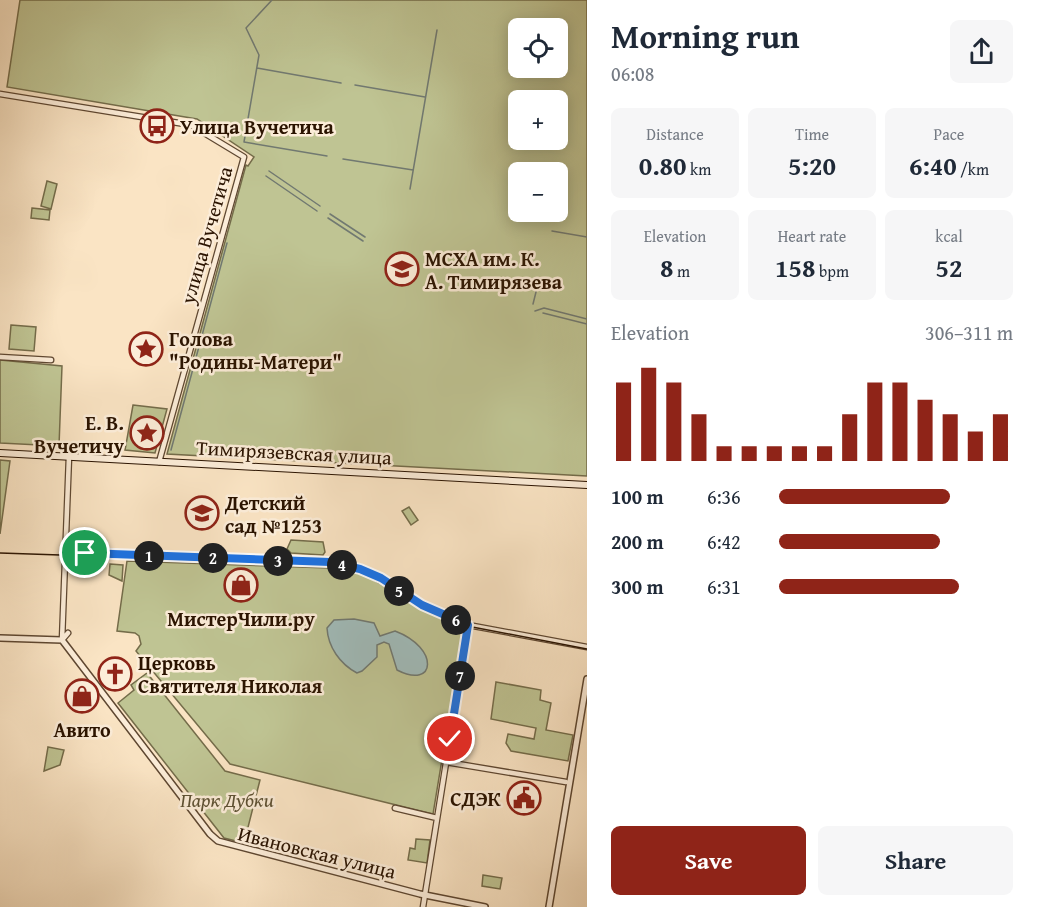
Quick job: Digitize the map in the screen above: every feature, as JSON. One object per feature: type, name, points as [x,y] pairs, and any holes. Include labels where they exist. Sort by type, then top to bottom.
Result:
[{"type":"main road","name":"Тимирязевская улица","points":[[0,453],[587,485]]},
{"type":"street","name":"улица Вучетича","points":[[0,94],[191,125],[244,157],[159,462]]},
{"type":"street","points":[[0,357],[51,360]]},
{"type":"street","points":[[62,640],[69,456]]},
{"type":"street","points":[[64,552],[330,562],[360,569],[381,578],[422,605],[468,625],[587,647]]},
{"type":"street","points":[[423,907],[468,625]]},
{"type":"street","points":[[62,640],[68,633]]},
{"type":"street","points":[[0,638],[62,640]]},
{"type":"street","name":"Ивановская улица","points":[[62,640],[214,838],[224,843],[425,895],[485,907]]},
{"type":"street","points":[[549,907],[587,679]]},
{"type":"street","points":[[446,762],[566,782]]},
{"type":"street","points":[[395,808],[437,818]]},
{"type":"green space","name":"МСХА им. К. А. Тимирязева","points":[[20,0],[587,0],[587,476],[167,454],[246,165],[248,166],[254,157],[197,119],[7,87]]},
{"type":"green space","points":[[47,181],[57,184],[51,209],[41,206]]},
{"type":"green space","points":[[32,208],[50,210],[49,220],[31,218]]},
{"type":"green space","points":[[11,325],[36,327],[34,351],[9,349]]},
{"type":"green space","points":[[0,360],[62,366],[59,446],[0,443]]},
{"type":"green space","points":[[133,405],[167,409],[155,453],[125,450]]},
{"type":"green space","points":[[0,460],[10,461],[0,534]]},
{"type":"green space","points":[[409,507],[418,520],[411,525],[402,511]]},
{"type":"green space","points":[[291,540],[323,542],[325,552],[323,555],[291,553],[287,549]]},
{"type":"green space","name":"Парк Дубки","points":[[127,561],[329,568],[360,572],[433,614],[464,626],[433,814],[230,764],[136,651],[141,644],[139,636],[135,633],[117,631]]},
{"type":"green space","points":[[110,564],[123,565],[122,581],[109,575]]},
{"type":"green space","name":"Парк Дубки","points":[[147,673],[225,771],[260,780],[244,843],[224,838],[118,703],[134,690],[131,685]]},
{"type":"green space","points":[[496,682],[541,690],[540,700],[551,703],[546,730],[573,735],[568,761],[511,751],[506,743],[508,734],[534,739],[536,728],[491,719]]},
{"type":"green space","points":[[48,747],[64,750],[60,765],[44,771]]},
{"type":"green space","points":[[416,839],[430,840],[427,863],[408,860],[410,848],[415,849]]},
{"type":"green space","points":[[483,875],[502,878],[500,889],[482,886]]},
{"type":"water","points":[[354,619],[374,623],[380,636],[395,631],[410,638],[426,656],[428,664],[425,671],[419,675],[410,675],[397,670],[389,644],[384,642],[377,645],[377,657],[362,671],[357,673],[351,669],[340,660],[332,648],[327,628],[334,620]]},
{"type":"waterway","points":[[272,0],[246,28],[259,55],[244,142],[327,156]]},
{"type":"waterway","points":[[410,189],[437,30]]},
{"type":"waterway","points":[[257,68],[341,83]]},
{"type":"waterway","points":[[355,85],[425,97]]},
{"type":"waterway","points":[[343,159],[413,170]]},
{"type":"waterway","points":[[269,171],[320,206]]},
{"type":"waterway","points":[[266,176],[317,211]]},
{"type":"waterway","points":[[330,214],[365,237]]},
{"type":"waterway","points":[[328,218],[363,241]]},
{"type":"waterway","points":[[552,231],[587,237]]},
{"type":"waterway","points":[[171,450],[227,243]]},
{"type":"waterway","points":[[533,304],[538,284]]},
{"type":"waterway","points":[[535,311],[544,308],[587,319]]},
{"type":"waterway","points":[[543,313],[587,324]]},
{"type":"tram line","points":[[0,553],[329,564],[360,570],[380,579],[421,606],[467,626],[587,649]]},
{"type":"place","name":"Улица Вучетича","points":[[157,126]]},
{"type":"place","name":"МСХА им. К. А. Тимирязева","points":[[402,269]]},
{"type":"place","name":"Голова \"Родины-Матери\"","points":[[146,349]]},
{"type":"place","name":"Е. В. Вучетичу","points":[[147,433]]},
{"type":"place","name":"Детский сад №1253","points":[[202,513]]},
{"type":"place","name":"МистерЧили.ру","points":[[241,585]]},
{"type":"place","name":"Церковь Святителя Николая","points":[[115,674]]},
{"type":"place","name":"Авито","points":[[82,696]]},
{"type":"place","name":"СДЭК","points":[[524,798]]},
{"type":"route","points":[[85,553],[330,562],[360,569],[381,578],[422,605],[468,625],[450,739]]}]
